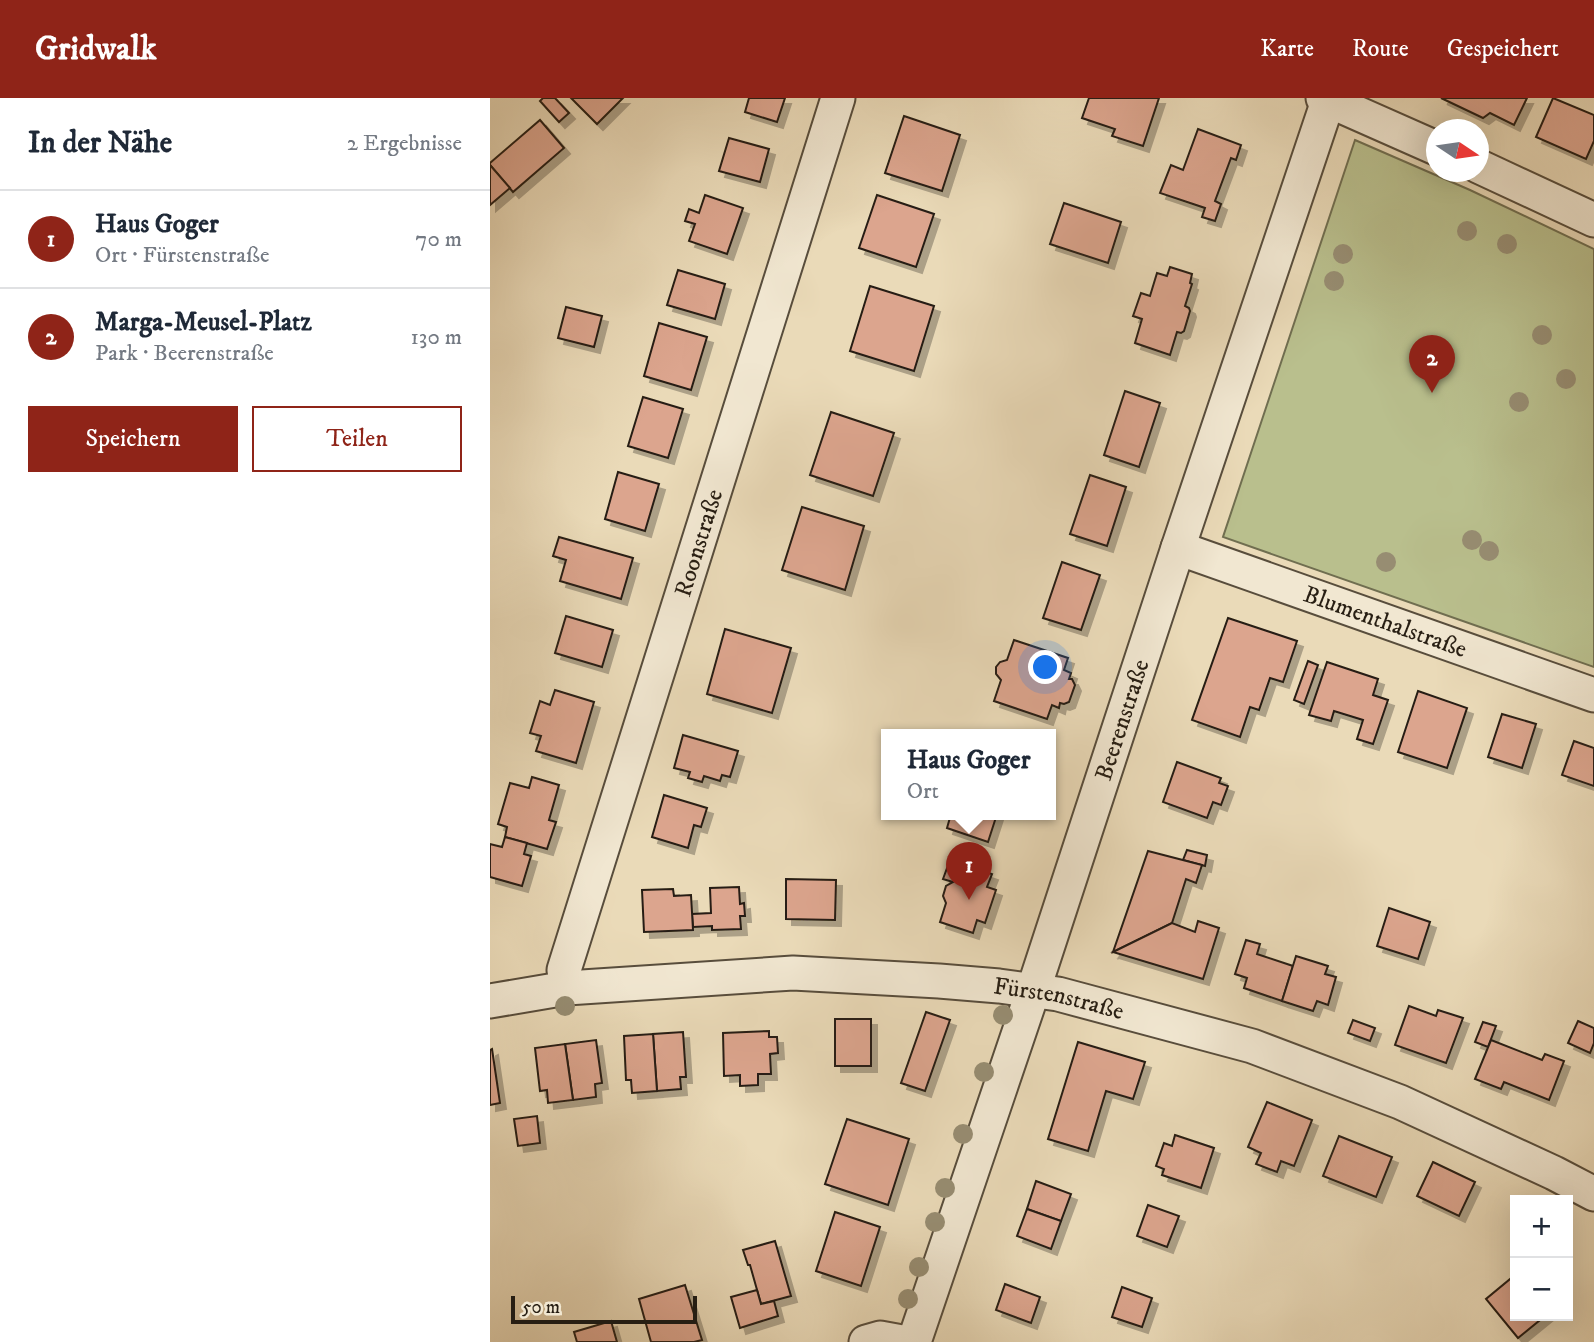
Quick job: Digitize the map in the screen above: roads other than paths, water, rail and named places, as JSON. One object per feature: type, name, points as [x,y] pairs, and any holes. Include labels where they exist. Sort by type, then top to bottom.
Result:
[{"type":"street","name":"Roonstraße","points":[[567,988],[564,970],[838,98]]},
{"type":"street","points":[[1327,99],[1426,143]]},
{"type":"street","name":"Beerenstraße","points":[[914,1342],[1033,991],[1327,99]]},
{"type":"street","points":[[1489,171],[1594,220]]},
{"type":"street","name":"Blumenthalstraße","points":[[1178,548],[1594,695]]},
{"type":"street","name":"Fürstenstraße","points":[[490,1001],[567,988],[793,973],[951,982],[1058,994],[1252,1046],[1401,1102],[1594,1194]]},
{"type":"street","points":[[866,1342],[880,1338],[902,1342]]},
{"type":"place","name":"Marga-Meusel-Platz","points":[[1432,393]]},
{"type":"place","name":"Haus Goger","points":[[969,900]]}]
